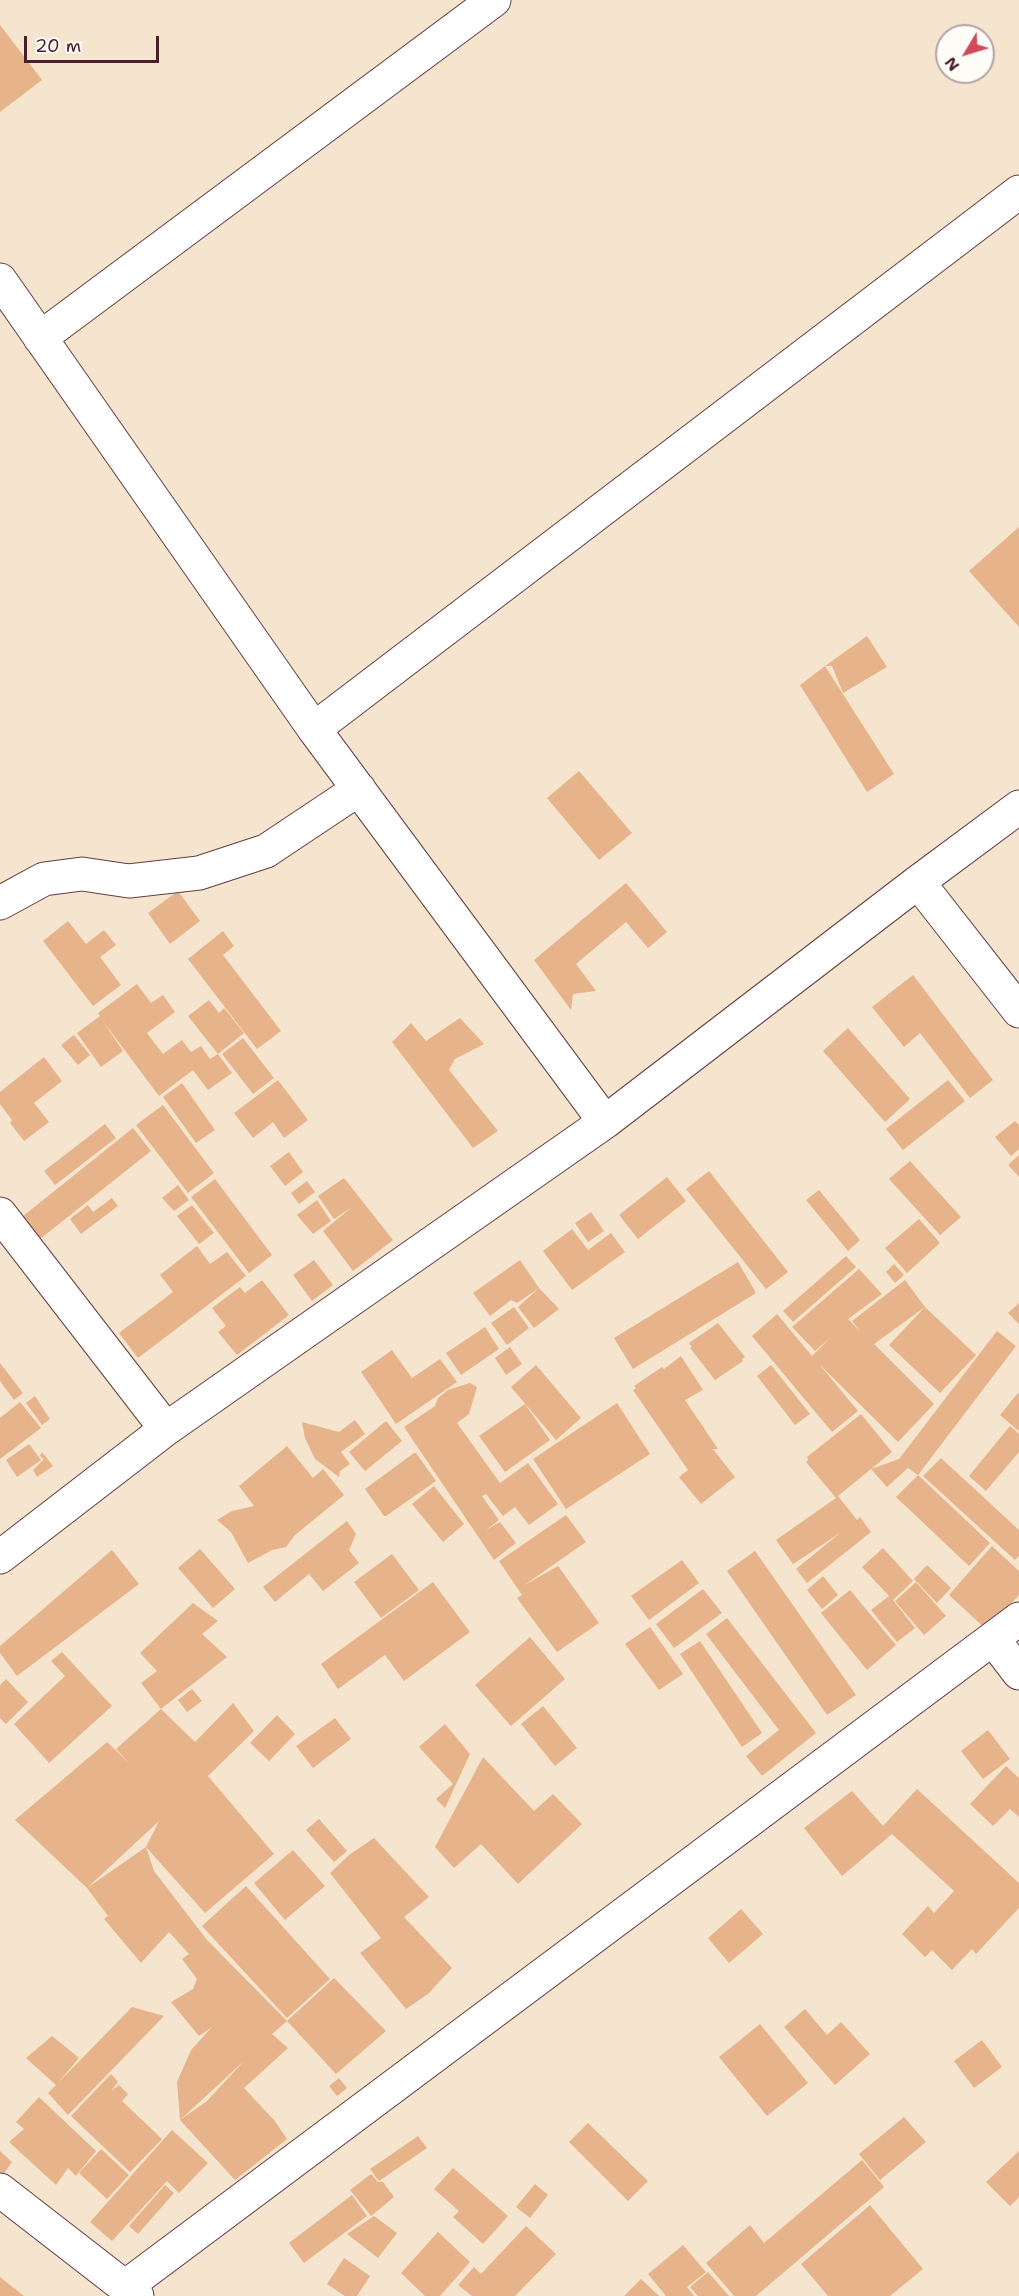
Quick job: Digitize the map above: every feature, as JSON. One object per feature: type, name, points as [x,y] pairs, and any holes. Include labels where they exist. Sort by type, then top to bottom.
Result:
[{"type":"street","points":[[40,338],[494,0]]},
{"type":"street","points":[[314,729],[1019,192]]},
{"type":"street","points":[[0,280],[314,729],[605,1122]]},
{"type":"street","points":[[0,903],[44,879],[82,874],[129,880],[200,873],[266,851],[359,789]]},
{"type":"street","points":[[0,1557],[166,1429],[605,1122],[1019,807]]},
{"type":"street","points":[[918,882],[1019,1011]]},
{"type":"street","points":[[0,1214],[166,1429]]},
{"type":"street","points":[[0,2190],[131,2292],[1019,1619]]},
{"type":"street","points":[[993,1639],[1019,1673]]},
{"type":"building","points":[[0,25],[42,80],[0,112]]},
{"type":"building","points":[[1019,527],[1019,627],[969,571]]},
{"type":"building","points":[[867,636],[887,667],[843,693],[832,666],[825,666]]},
{"type":"building","points":[[825,666],[894,774],[867,792],[800,685]]},
{"type":"building","points":[[579,771],[632,833],[599,860],[547,798]]},
{"type":"building","points":[[626,883],[667,932],[648,948],[626,922],[576,964],[596,991],[573,994],[571,1010],[534,960]]},
{"type":"building","points":[[178,891],[200,921],[170,944],[148,913]]},
{"type":"building","points":[[68,921],[86,944],[104,930],[116,945],[100,957],[121,985],[93,1006],[43,941]]},
{"type":"building","points":[[223,931],[234,946],[223,955],[281,1031],[257,1049],[188,959]]},
{"type":"building","points":[[913,975],[993,1080],[970,1098],[920,1033],[904,1047],[872,1007]]},
{"type":"building","points":[[137,984],[151,1003],[163,995],[175,1012],[147,1033],[163,1054],[182,1040],[191,1052],[201,1046],[210,1059],[218,1054],[232,1073],[208,1090],[193,1070],[159,1096],[102,1020],[123,1051],[101,1067],[77,1033],[100,1016],[98,1013]]},
{"type":"building","points":[[209,1000],[219,1013],[224,1008],[244,1033],[218,1054],[188,1016]]},
{"type":"building","points":[[460,1018],[484,1044],[455,1059],[449,1070],[498,1131],[473,1148],[392,1042],[411,1023],[426,1041]]},
{"type":"building","points":[[848,1028],[910,1099],[885,1122],[823,1051]]},
{"type":"building","points":[[74,1035],[90,1055],[78,1065],[61,1045]]},
{"type":"building","points":[[243,1038],[274,1078],[253,1094],[222,1054]]},
{"type":"building","points":[[44,1057],[62,1081],[34,1103],[49,1122],[24,1141],[10,1123],[12,1120],[0,1104],[0,1092]]},
{"type":"building","points":[[278,1080],[308,1120],[284,1138],[273,1122],[253,1138],[234,1113]]},
{"type":"building","points":[[948,1080],[965,1101],[903,1150],[886,1129]]},
{"type":"building","points":[[182,1083],[215,1130],[196,1143],[163,1097]]},
{"type":"building","points":[[163,1105],[214,1173],[188,1193],[136,1125]]},
{"type":"building","points":[[1015,1121],[1019,1125],[1019,1149],[1011,1156],[995,1137]]},
{"type":"building","points":[[105,1124],[116,1138],[55,1185],[44,1171]]},
{"type":"building","points":[[133,1128],[151,1151],[35,1243],[17,1221]]},
{"type":"building","points":[[289,1152],[303,1172],[285,1186],[270,1166]]},
{"type":"building","points":[[1019,1155],[1019,1177],[1008,1165]]},
{"type":"building","points":[[910,1161],[961,1217],[940,1235],[889,1179]]},
{"type":"building","points":[[709,1171],[788,1272],[766,1289],[686,1189]]},
{"type":"building","points":[[667,1177],[686,1201],[638,1239],[619,1215]]},
{"type":"building","points":[[344,1178],[393,1240],[353,1271],[323,1231],[352,1207],[334,1219],[318,1196]]},
{"type":"building","points":[[215,1179],[272,1255],[249,1273],[191,1197]]},
{"type":"building","points":[[307,1181],[315,1192],[299,1204],[291,1193]]},
{"type":"building","points":[[178,1185],[189,1200],[174,1211],[162,1198]]},
{"type":"building","points":[[819,1190],[860,1240],[848,1251],[806,1200]]},
{"type":"building","points":[[112,1198],[118,1206],[81,1234],[70,1219],[88,1205],[93,1212]]},
{"type":"building","points":[[317,1200],[331,1221],[313,1234],[297,1215]]},
{"type":"building","points":[[192,1205],[214,1233],[199,1244],[177,1216]]},
{"type":"building","points":[[591,1212],[604,1231],[588,1242],[575,1223]]},
{"type":"building","points":[[919,1219],[940,1243],[907,1273],[885,1248]]},
{"type":"building","points":[[572,1229],[588,1250],[611,1233],[625,1252],[572,1290],[543,1251]]},
{"type":"building","points":[[197,1246],[210,1264],[227,1252],[246,1276],[138,1358],[119,1333],[173,1292],[160,1275]]},
{"type":"building","points":[[846,1256],[856,1267],[793,1322],[783,1311]]},
{"type":"building","points":[[314,1260],[333,1285],[312,1301],[293,1275]]},
{"type":"building","points":[[520,1260],[539,1288],[517,1303],[511,1300],[490,1316],[473,1293]]},
{"type":"building","points":[[738,1262],[756,1293],[633,1369],[614,1338]]},
{"type":"building","points":[[894,1264],[904,1275],[895,1283],[886,1272]]},
{"type":"building","points":[[859,1269],[882,1294],[848,1319],[860,1331],[852,1321],[905,1280],[925,1307],[874,1344],[934,1404],[898,1442],[819,1364],[858,1411],[832,1432],[752,1336],[777,1314],[812,1356],[831,1337],[815,1351],[792,1327]]},
{"type":"building","points":[[262,1280],[289,1315],[237,1355],[218,1332],[226,1326],[212,1308],[240,1287],[245,1293]]},
{"type":"building","points":[[539,1288],[559,1309],[534,1328],[518,1307]]},
{"type":"building","points":[[1019,1303],[1019,1324],[1008,1313]]},
{"type":"building","points":[[514,1307],[529,1328],[507,1345],[491,1323]]},
{"type":"building","points":[[925,1307],[976,1355],[940,1393],[889,1345]]},
{"type":"building","points":[[718,1323],[745,1357],[743,1361],[715,1380],[690,1348],[692,1347],[689,1343]]},
{"type":"building","points":[[485,1327],[499,1349],[461,1375],[446,1353]]},
{"type":"building","points":[[997,1331],[1016,1346],[918,1475],[908,1468],[887,1487],[871,1469],[899,1459]]},
{"type":"building","points":[[510,1347],[522,1364],[506,1375],[495,1358]]},
{"type":"building","points":[[392,1350],[412,1378],[440,1359],[457,1382],[396,1424],[361,1372]]},
{"type":"building","points":[[681,1356],[703,1390],[685,1400],[718,1449],[713,1449],[735,1477],[701,1504],[679,1477],[688,1470],[633,1390],[636,1388],[634,1386],[662,1367],[664,1369]]},
{"type":"building","points":[[0,1363],[23,1393],[14,1400],[0,1381]]},
{"type":"building","points":[[536,1365],[581,1418],[556,1440],[511,1387]]},
{"type":"building","points":[[771,1365],[810,1414],[795,1425],[757,1376]]},
{"type":"building","points":[[470,1383],[477,1387],[469,1414],[457,1423],[500,1483],[528,1463],[558,1504],[529,1525],[515,1507],[503,1516],[486,1494],[482,1496],[499,1520],[486,1530],[500,1522],[516,1543],[494,1560],[404,1427],[435,1406],[438,1398],[448,1390]]},
{"type":"building","points":[[1019,1394],[1019,1431],[1000,1415]]},
{"type":"building","points":[[35,1396],[50,1419],[42,1425],[26,1403]]},
{"type":"building","points":[[20,1402],[41,1428],[0,1459],[0,1418]]},
{"type":"building","points":[[617,1403],[650,1454],[566,1509],[533,1459]]},
{"type":"building","points":[[525,1404],[550,1440],[505,1472],[479,1436]]},
{"type":"building","points":[[861,1414],[892,1452],[838,1496],[857,1520],[860,1517],[871,1532],[807,1583],[796,1569],[840,1533],[793,1564],[776,1540],[836,1498],[806,1462],[807,1457]]},
{"type":"building","points":[[355,1420],[365,1434],[341,1452],[350,1464],[340,1471],[339,1477],[315,1459],[305,1438],[302,1422],[339,1432]]},
{"type":"building","points":[[386,1421],[402,1441],[365,1471],[349,1452]]},
{"type":"building","points":[[1010,1426],[1019,1434],[1019,1452],[986,1491],[969,1476]]},
{"type":"building","points":[[29,1444],[41,1460],[17,1477],[6,1460]]},
{"type":"building","points":[[287,1446],[313,1478],[323,1469],[344,1495],[295,1535],[286,1547],[272,1550],[248,1563],[231,1532],[217,1520],[232,1511],[254,1506],[239,1486]]},
{"type":"building","points":[[42,1452],[53,1466],[37,1477],[33,1470],[44,1459],[40,1456]]},
{"type":"building","points":[[414,1453],[436,1481],[384,1516],[365,1489]]},
{"type":"building","points":[[941,1458],[1019,1530],[1019,1556],[1015,1560],[923,1476]]},
{"type":"building","points":[[918,1475],[990,1543],[969,1566],[896,1497]]},
{"type":"building","points":[[434,1486],[464,1524],[443,1542],[412,1504]]},
{"type":"building","points":[[566,1515],[586,1542],[523,1586],[558,1566],[599,1623],[557,1652],[517,1598],[522,1595],[499,1561]]},
{"type":"building","points":[[347,1521],[356,1534],[349,1550],[359,1563],[323,1591],[309,1574],[275,1602],[263,1587]]},
{"type":"building","points":[[992,1546],[1019,1571],[1019,1595],[987,1630],[949,1595]]},
{"type":"building","points":[[883,1548],[913,1581],[893,1600],[915,1628],[897,1642],[871,1610],[889,1596],[862,1567]]},
{"type":"building","points":[[200,1549],[235,1589],[213,1608],[178,1568]]},
{"type":"building","points":[[112,1550],[139,1584],[17,1676],[0,1653],[0,1646]]},
{"type":"building","points":[[755,1551],[856,1695],[827,1715],[727,1571]]},
{"type":"building","points":[[392,1554],[419,1590],[381,1618],[354,1582]]},
{"type":"building","points":[[682,1560],[699,1583],[649,1620],[631,1596]]},
{"type":"building","points":[[927,1565],[951,1588],[937,1603],[914,1579]]},
{"type":"building","points":[[823,1576],[838,1595],[822,1609],[807,1590]]},
{"type":"building","points":[[433,1582],[470,1632],[404,1681],[385,1655],[338,1689],[321,1664]]},
{"type":"building","points":[[916,1582],[946,1616],[924,1635],[895,1601]]},
{"type":"building","points":[[703,1589],[722,1613],[674,1648],[656,1624]]},
{"type":"building","points":[[850,1590],[896,1645],[867,1670],[821,1613]]},
{"type":"building","points":[[193,1603],[218,1621],[202,1634],[227,1657],[161,1709],[141,1683],[157,1671],[140,1653]]},
{"type":"building","points":[[727,1618],[816,1733],[762,1776],[746,1756],[779,1730],[706,1634]]},
{"type":"building","points":[[650,1627],[683,1674],[659,1690],[625,1644]]},
{"type":"building","points":[[530,1637],[565,1679],[511,1726],[475,1685]]},
{"type":"building","points":[[700,1641],[762,1733],[742,1747],[680,1654]]},
{"type":"building","points":[[62,1652],[112,1706],[49,1763],[14,1724],[65,1676],[51,1661]]},
{"type":"building","points":[[6,1679],[28,1702],[6,1724],[0,1718],[0,1685]]},
{"type":"building","points":[[192,1689],[202,1701],[187,1712],[178,1700]]},
{"type":"building","points":[[233,1703],[254,1731],[208,1776],[274,1854],[205,1913],[146,1847],[159,1821],[87,1888],[15,1820],[107,1742],[130,1764],[116,1749],[161,1709],[195,1742]]},
{"type":"building","points":[[543,1706],[577,1748],[555,1766],[521,1724]]},
{"type":"building","points":[[277,1715],[295,1734],[269,1761],[250,1743]]},
{"type":"building","points":[[335,1718],[351,1739],[313,1768],[296,1746]]},
{"type":"building","points":[[445,1724],[470,1754],[445,1808],[436,1799],[453,1784],[419,1747]]},
{"type":"building","points":[[988,1730],[1010,1759],[983,1779],[961,1751]]},
{"type":"building","points":[[483,1757],[534,1811],[553,1794],[582,1824],[518,1884],[481,1844],[454,1868],[435,1847]]},
{"type":"building","points":[[1006,1766],[1019,1778],[1019,1817],[1010,1809],[993,1826],[970,1804]]},
{"type":"building","points":[[917,1789],[1019,1883],[1019,1908],[976,1954],[972,1949],[952,1970],[932,1950],[925,1957],[902,1934],[928,1906],[934,1913],[954,1891],[892,1834],[842,1876],[804,1828],[852,1791],[883,1826]]},
{"type":"building","points":[[319,1819],[347,1851],[334,1862],[306,1830]]},
{"type":"building","points":[[374,1838],[429,1897],[404,1917],[452,1968],[428,1994],[406,2009],[360,1953],[381,1938],[330,1873],[349,1855]]},
{"type":"building","points":[[146,1847],[154,1871],[207,1940],[287,2021],[272,2034],[288,2048],[244,2088],[274,2120],[287,2139],[235,2180],[180,2120],[177,2082],[191,2050],[212,2027],[199,2036],[171,2002],[193,1989],[197,1979],[182,1959],[189,1954],[169,1932],[141,1963],[104,1919],[108,1916],[87,1888]],"holes":[[[244,2061],[207,2101],[180,2120]]]},
{"type":"building","points":[[293,1850],[325,1886],[285,1920],[254,1883]]},
{"type":"building","points":[[246,1886],[330,1979],[287,2018],[202,1926]]},
{"type":"building","points":[[741,1909],[763,1934],[729,1963],[708,1938]]},
{"type":"building","points":[[334,1978],[386,2031],[336,2074],[287,2021]]},
{"type":"building","points":[[132,2007],[164,2016],[68,2115],[48,2093],[56,2085],[26,2058],[52,2036],[79,2058],[58,2083]]},
{"type":"building","points":[[805,2009],[827,2035],[841,2022],[870,2054],[835,2085],[784,2027]]},
{"type":"building","points":[[760,2024],[808,2083],[767,2116],[719,2057]]},
{"type":"building","points":[[982,2040],[1002,2067],[974,2088],[954,2061]]},
{"type":"building","points":[[111,2074],[118,2082],[111,2091],[119,2085],[128,2094],[122,2101],[162,2139],[130,2172],[71,2116]]},
{"type":"building","points":[[339,2078],[347,2088],[337,2096],[329,2086]]},
{"type":"building","points":[[39,2097],[96,2151],[76,2176],[68,2168],[56,2185],[9,2142],[24,2129],[16,2122]]},
{"type":"building","points":[[904,2117],[926,2142],[880,2180],[859,2154]]},
{"type":"building","points":[[588,2123],[648,2181],[628,2201],[569,2142]]},
{"type":"building","points":[[172,2130],[208,2163],[179,2193],[167,2181],[112,2241],[90,2222]]},
{"type":"building","points":[[418,2136],[427,2148],[379,2181],[370,2169]]},
{"type":"building","points":[[101,2149],[129,2175],[107,2199],[79,2173]]},
{"type":"building","points":[[0,2151],[12,2162],[0,2179]]},
{"type":"building","points":[[1019,2151],[1019,2197],[1010,2206],[986,2182]]},
{"type":"building","points":[[862,2160],[884,2187],[756,2296],[734,2296],[706,2263],[750,2225],[764,2243]]},
{"type":"building","points":[[453,2168],[508,2216],[483,2244],[453,2217],[459,2211],[434,2189]]},
{"type":"building","points":[[371,2174],[378,2182],[383,2182],[394,2197],[371,2216],[350,2190]]},
{"type":"building","points":[[535,2184],[548,2195],[530,2218],[516,2207]]},
{"type":"building","points":[[165,2185],[174,2193],[138,2234],[129,2226]]},
{"type":"building","points":[[352,2195],[367,2216],[304,2263],[289,2243]]},
{"type":"building","points":[[870,2205],[923,2269],[890,2296],[828,2296],[801,2264]]},
{"type":"building","points":[[374,2216],[397,2233],[378,2258],[347,2234]]},
{"type":"building","points":[[526,2226],[556,2254],[515,2296],[472,2296],[458,2285],[474,2267],[481,2274]]},
{"type":"building","points":[[438,2232],[470,2262],[440,2296],[425,2296],[401,2273]]},
{"type":"building","points":[[683,2245],[706,2272],[687,2287],[694,2296],[666,2296],[648,2274]]},
{"type":"building","points":[[344,2258],[370,2276],[357,2296],[345,2296],[327,2284]]},
{"type":"building","points":[[708,2272],[729,2296],[698,2296],[690,2287]]},
{"type":"building","points":[[0,2277],[24,2296],[0,2296]]},
{"type":"building","points":[[641,2279],[659,2296],[624,2296]]}]
